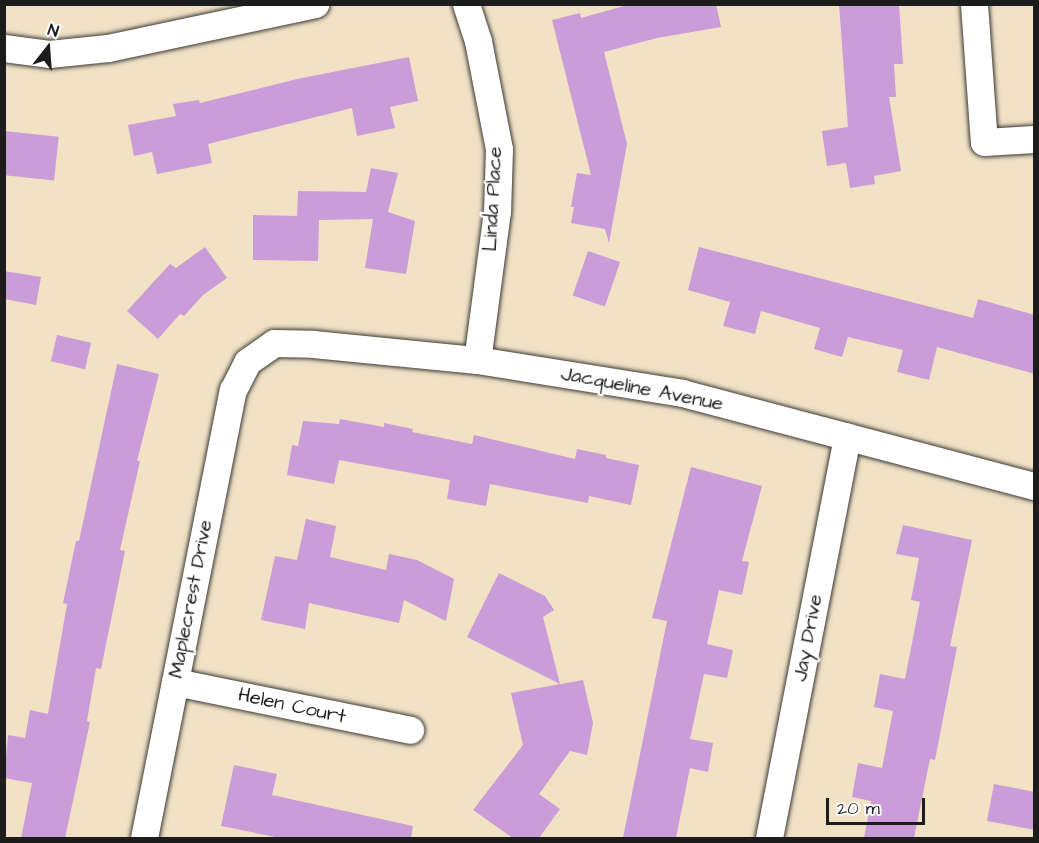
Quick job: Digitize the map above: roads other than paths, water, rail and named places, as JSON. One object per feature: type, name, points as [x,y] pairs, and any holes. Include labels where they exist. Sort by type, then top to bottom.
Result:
[{"type":"street","points":[[4,48],[49,54],[108,48],[315,4]]},
{"type":"street","name":"Linda Place","points":[[466,4],[478,41],[499,148],[497,211],[477,360]]},
{"type":"street","points":[[974,4],[984,142],[1035,139]]},
{"type":"street","name":"Jacqueline Avenue","points":[[247,362],[274,343],[313,344],[477,360],[682,393],[1035,486]]},
{"type":"street","name":"Maplecrest Drive","points":[[144,838],[224,427],[233,390],[247,362]]},
{"type":"street","name":"Jay Drive","points":[[769,838],[847,437]]},
{"type":"street","name":"Helen Court","points":[[175,682],[410,730]]}]
